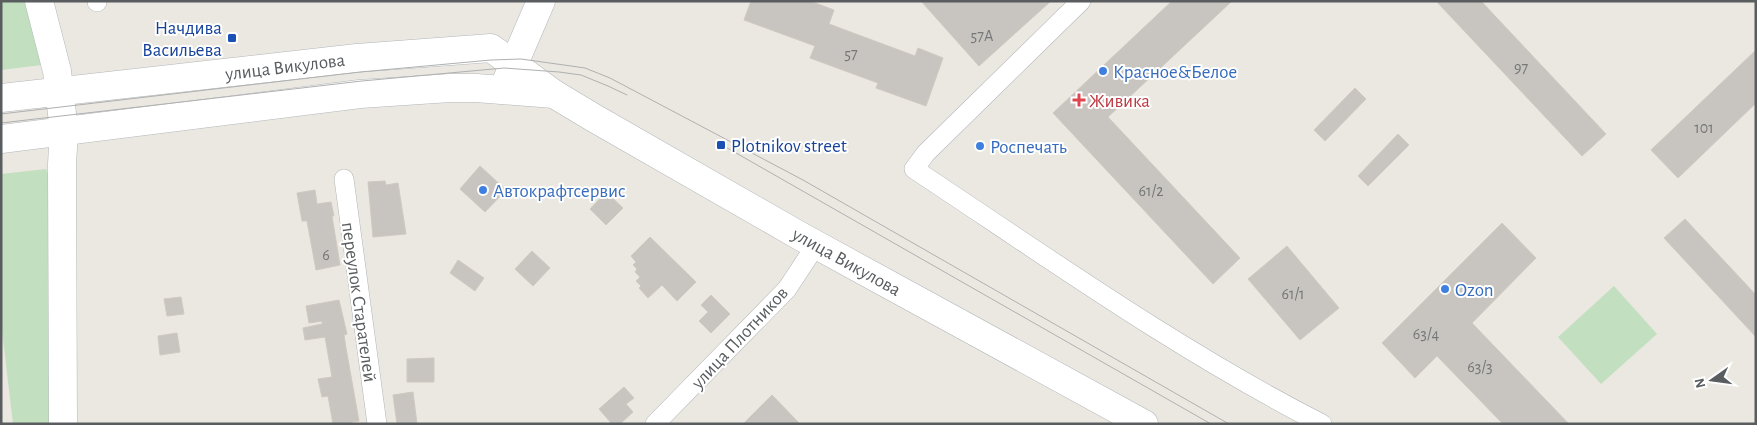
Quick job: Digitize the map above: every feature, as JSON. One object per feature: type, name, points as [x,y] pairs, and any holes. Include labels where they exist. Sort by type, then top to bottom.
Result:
[{"type":"street","points":[[39,1],[57,71],[64,131],[62,164],[63,424]]},
{"type":"street","points":[[503,90],[541,1]]},
{"type":"street","points":[[1081,1],[926,153],[914,169],[1172,339],[1269,397],[1322,424]]},
{"type":"street","name":"улица Викулова","points":[[11,97],[357,58],[491,48],[554,94],[816,245],[1144,424]]},
{"type":"street","name":"улица Викулова","points":[[13,138],[360,94],[450,88],[554,94]]},
{"type":"street","name":"переулок Старателей","points":[[344,179],[377,424]]},
{"type":"street","name":"улица Плотников","points":[[655,424],[787,289],[816,245]]},
{"type":"green space","points":[[1,1],[26,1],[42,65],[1,70]]},
{"type":"green space","points":[[46,169],[49,177],[51,424],[13,424],[1,322],[1,174]]},
{"type":"green space","points":[[1614,286],[1657,334],[1601,384],[1558,337]]},
{"type":"building","points":[[751,1],[810,1],[834,10],[829,24],[915,56],[918,48],[943,58],[926,106],[876,88],[878,83],[810,58],[815,46],[744,20]]},
{"type":"building","points":[[921,1],[1051,1],[979,66]]},
{"type":"building","points":[[1172,1],[1232,1],[1108,117],[1240,258],[1213,284],[1053,113]]},
{"type":"building","points":[[1436,1],[1481,1],[1606,134],[1582,156]]},
{"type":"building","points":[[1756,50],[1756,103],[1678,178],[1651,150]]},
{"type":"building","points":[[1355,88],[1366,99],[1325,141],[1314,130]]},
{"type":"building","points":[[1398,134],[1409,145],[1368,186],[1358,176]]},
{"type":"building","name":"Автокрафтсервис","points":[[480,166],[506,190],[485,212],[460,189]]},
{"type":"building","points":[[385,181],[386,185],[398,183],[406,234],[373,237],[368,182]]},
{"type":"building","points":[[315,190],[317,204],[331,202],[340,265],[316,270],[307,221],[302,221],[297,193]]},
{"type":"building","points":[[606,192],[623,208],[606,225],[590,209]]},
{"type":"building","points":[[1685,219],[1756,295],[1756,337],[1664,238]]},
{"type":"building","points":[[1502,223],[1536,258],[1472,323],[1569,424],[1503,424],[1437,356],[1415,378],[1382,343]]},
{"type":"building","points":[[650,237],[696,282],[677,301],[662,285],[648,298],[639,288],[641,286],[636,281],[640,277],[635,272],[637,269],[633,265],[636,262],[631,256]]},
{"type":"building","points":[[1287,246],[1339,308],[1300,340],[1248,279]]},
{"type":"building","points":[[532,251],[550,268],[533,286],[515,269]]},
{"type":"building","points":[[458,260],[484,278],[475,291],[450,273]]},
{"type":"building","points":[[711,295],[730,314],[711,333],[699,321],[708,312],[701,305]]},
{"type":"building","points":[[181,297],[184,314],[167,316],[164,299]]},
{"type":"building","points":[[339,300],[347,334],[344,335],[359,421],[351,422],[352,424],[333,424],[328,396],[322,397],[318,379],[332,377],[325,337],[305,340],[303,328],[322,324],[322,321],[309,323],[306,306]]},
{"type":"building","points":[[177,333],[180,352],[160,355],[158,336]]},
{"type":"building","points":[[434,358],[434,382],[407,382],[407,359]]},
{"type":"building","points":[[624,387],[634,398],[626,404],[633,412],[620,424],[612,424],[599,409]]},
{"type":"building","points":[[413,392],[417,424],[397,424],[393,395]]},
{"type":"building","points":[[772,395],[800,424],[743,424]]},
{"type":"tram line","points":[[1,114],[360,72],[491,60],[521,59],[585,68],[610,78],[803,180],[1229,424]]},
{"type":"tram line","points":[[1,123],[362,81],[504,68],[581,75],[627,95]]},
{"type":"tram line","points":[[722,145],[1211,424]]},
{"type":"place","name":"Начдива Васильева","points":[[232,38]]},
{"type":"place","name":"Красное&Белое","points":[[1103,71]]},
{"type":"place","name":"Живика","points":[[1079,100]]},
{"type":"place","name":"Plotnikov street","points":[[721,145]]},
{"type":"place","name":"Роспечать","points":[[980,146]]},
{"type":"place","name":"Автокрафтсервис","points":[[483,190]]},
{"type":"place","name":"Ozon","points":[[1445,289]]}]
